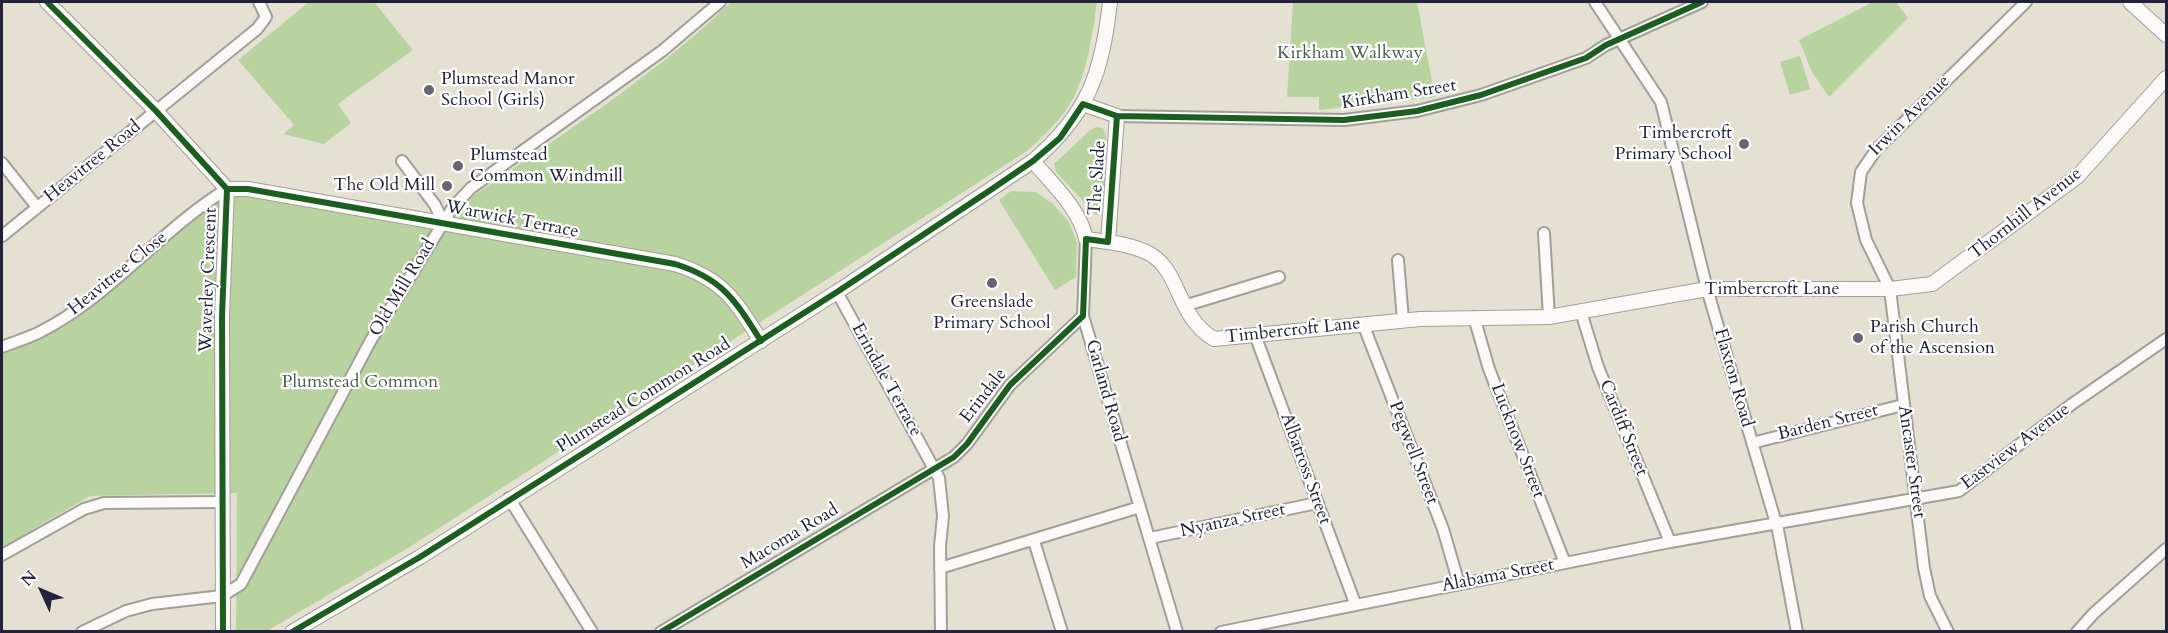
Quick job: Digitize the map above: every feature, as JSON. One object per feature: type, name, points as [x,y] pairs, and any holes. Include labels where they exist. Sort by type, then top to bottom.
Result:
[{"type":"street","name":"Waverley Crescent","points":[[47,2],[156,111],[227,189],[222,316],[223,632]]},
{"type":"street","name":"Heavitree Road","points":[[2,236],[257,29],[267,17],[259,2]]},
{"type":"street","name":"Old Mill Road","points":[[222,596],[241,584],[371,340],[443,222],[471,188],[654,57],[720,2]]},
{"type":"street","points":[[1083,104],[1097,74],[1106,37],[1110,2]]},
{"type":"street","name":"Flaxton Road","points":[[1595,2],[1661,102],[1707,289],[1776,523],[1797,632]]},
{"type":"street","name":"Kirkham Street","points":[[1083,104],[1118,116],[1344,120],[1389,116],[1450,105],[1586,58],[1621,39],[1702,2]]},
{"type":"street","name":"Irwin Avenue","points":[[1890,289],[1866,240],[1861,223],[1857,203],[1861,172],[1876,150],[2026,2]]},
{"type":"street","points":[[2130,2],[2166,35]]},
{"type":"street","name":"Thornhill Avenue","points":[[1890,289],[1922,286],[1942,279],[2070,183],[2166,78]]},
{"type":"street","name":"Plumstead Common Road","points":[[292,632],[420,556],[760,341],[1034,161],[1060,138],[1083,104]]},
{"type":"street","name":"The Slade","points":[[1108,242],[1118,116]]},
{"type":"street","points":[[402,161],[435,205],[443,222]]},
{"type":"street","name":"Garland Road","points":[[1034,161],[1076,212],[1084,226],[1086,239],[1083,316],[1178,632]]},
{"type":"street","points":[[2,163],[38,207]]},
{"type":"street","name":"Warwick Terrace","points":[[227,189],[248,189],[675,264],[701,272],[734,300],[760,341]]},
{"type":"street","name":"Heavitree Close","points":[[2,347],[39,333],[68,316],[119,276],[184,219],[227,189]]},
{"type":"street","points":[[1544,233],[1549,317]]},
{"type":"street","name":"Timbercroft Lane","points":[[1086,239],[1108,242],[1149,254],[1161,262],[1191,321],[1214,339],[1403,320],[1549,317],[1707,289],[1890,289]]},
{"type":"street","points":[[1398,260],[1403,320]]},
{"type":"street","points":[[1184,306],[1279,277]]},
{"type":"street","name":"Ancaster Street","points":[[1890,289],[1903,405],[1930,596],[1948,632]]},
{"type":"street","name":"Erindale Terrace","points":[[837,292],[934,468]]},
{"type":"street","name":"Cardiff Street","points":[[1581,312],[1598,367],[1670,542]]},
{"type":"street","name":"Erindale","points":[[934,468],[961,452],[1010,385],[1083,316]]},
{"type":"street","name":"Lucknow Street","points":[[1474,317],[1489,369],[1565,563]]},
{"type":"street","name":"Pegwell Street","points":[[1363,324],[1443,529],[1459,584]]},
{"type":"street","name":"Albatross Street","points":[[1255,335],[1355,603]]},
{"type":"street","name":"Eastview Avenue","points":[[1776,523],[1964,487],[2073,404],[2166,339]]},
{"type":"street","name":"Barden Street","points":[[1752,443],[1903,405]]},
{"type":"street","points":[[934,468],[942,492],[941,632]]},
{"type":"street","name":"Macoma Road","points":[[661,632],[934,468]]},
{"type":"street","points":[[509,498],[592,632]]},
{"type":"street","points":[[2,555],[84,509],[104,503],[221,502]]},
{"type":"street","name":"Nyanza Street","points":[[1150,538],[1317,503]]},
{"type":"street","points":[[940,568],[1140,507]]},
{"type":"street","name":"Alabama Street","points":[[1221,632],[1355,603],[1776,523]]},
{"type":"street","points":[[1034,541],[1062,632]]},
{"type":"street","points":[[2077,632],[2093,614],[2166,549]]},
{"type":"street","points":[[82,632],[126,611],[152,604],[222,596]]},
{"type":"green space","points":[[309,2],[374,2],[413,50],[338,104],[351,123],[324,144],[283,134],[294,125],[238,60]]},
{"type":"green space","name":"Plumstead Common","points":[[731,2],[1097,2],[1088,53],[1077,91],[1062,116],[1027,151],[408,548],[267,631],[236,631],[237,493],[90,496],[2,547],[2,352],[39,338],[69,321],[212,204],[236,195],[455,233],[461,211],[472,197],[638,80]]},
{"type":"green space","name":"Kirkham Walkway","points":[[1293,2],[1417,2],[1435,97],[1319,110],[1319,97],[1287,97]]},
{"type":"green space","points":[[1873,2],[1896,2],[1908,18],[1829,97],[1812,72],[1799,40]]},
{"type":"green space","points":[[1800,56],[1810,89],[1790,95],[1780,62]]},
{"type":"green space","points":[[1096,127],[1103,128],[1106,135],[1103,211],[1096,215],[1056,172],[1054,164]]},
{"type":"green space","points":[[1011,191],[1035,192],[1052,203],[1069,222],[1077,243],[1076,277],[1055,290],[999,200]]},
{"type":"cycle path","points":[[47,2],[156,111],[227,189],[222,316],[223,632]]},
{"type":"cycle path","points":[[292,632],[420,557],[837,292],[992,189],[1033,161],[1060,138],[1083,104],[1117,116],[1344,120],[1417,111],[1481,95],[1586,58],[1606,45],[1702,2]]},
{"type":"cycle path","points":[[661,632],[954,457],[967,444],[1010,385],[1083,316],[1086,239],[1108,242],[1117,116]]},
{"type":"cycle path","points":[[227,189],[248,189],[675,264],[716,284],[735,303],[761,341]]},
{"type":"place","name":"Plumstead Manor School (Girls)","points":[[429,90]]},
{"type":"place","name":"Timbercroft Primary School","points":[[1744,144]]},
{"type":"place","name":"Plumstead Common Windmill","points":[[458,166]]},
{"type":"place","name":"The Old Mill","points":[[447,186]]},
{"type":"place","name":"Greenslade Primary School","points":[[992,283]]},
{"type":"place","name":"Parish Church of the Ascension","points":[[1858,338]]}]
